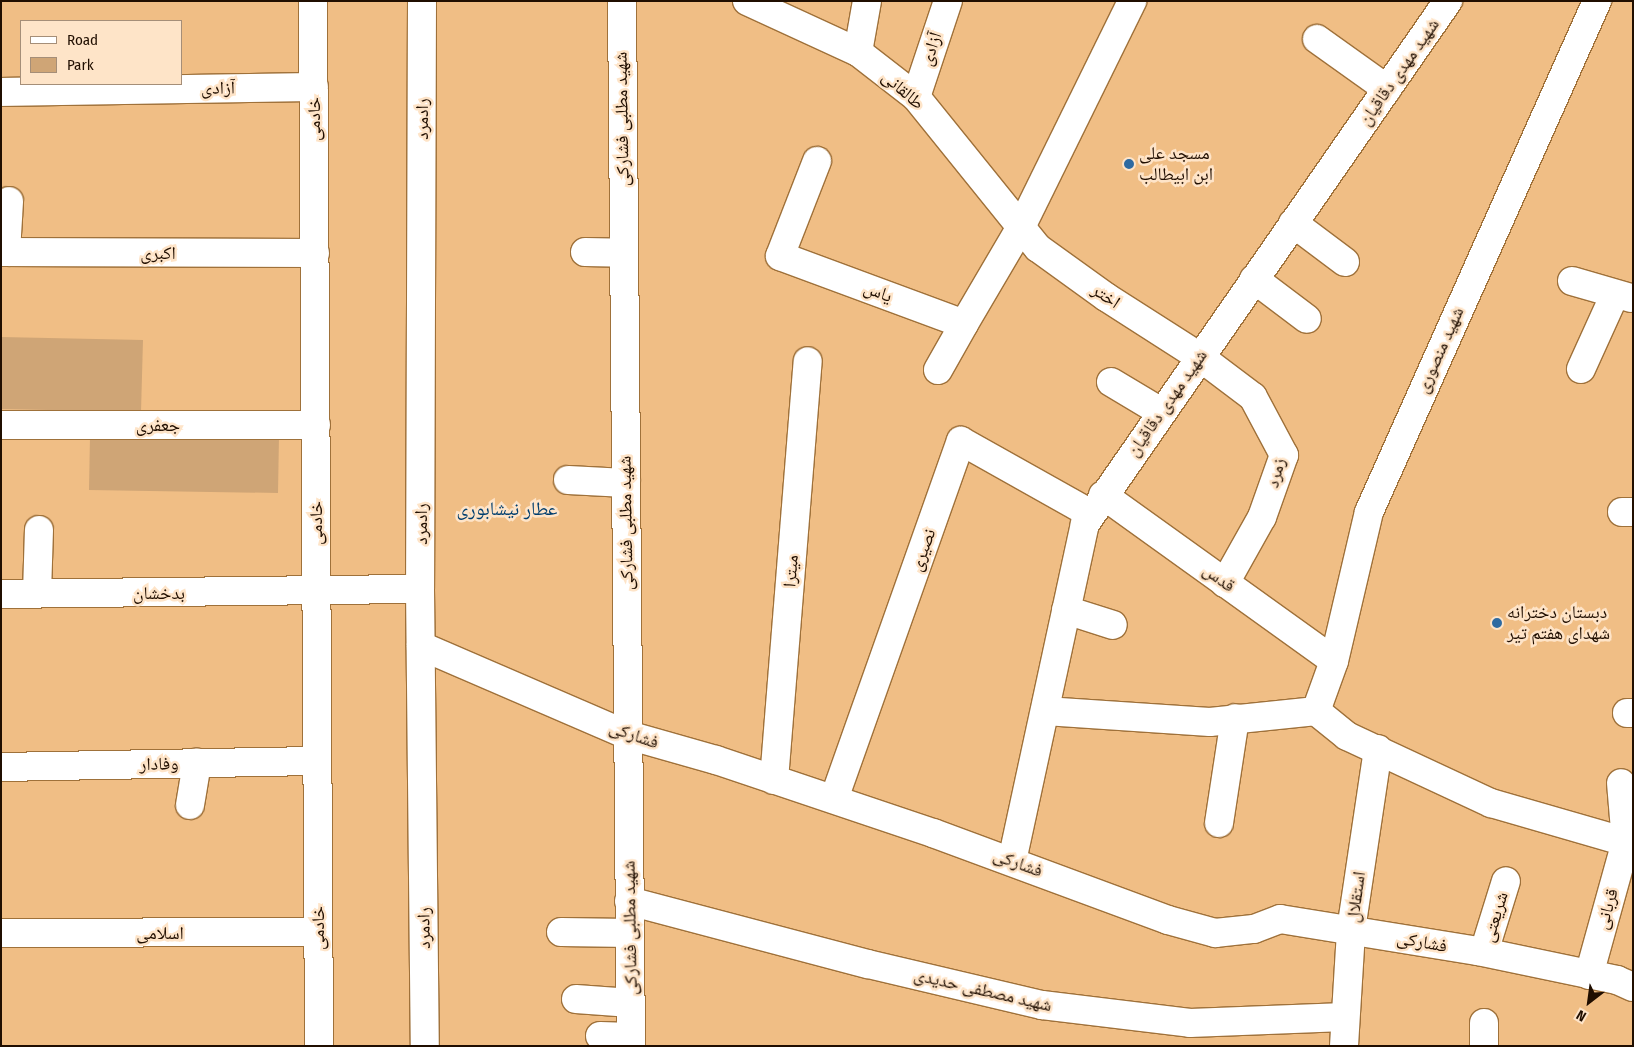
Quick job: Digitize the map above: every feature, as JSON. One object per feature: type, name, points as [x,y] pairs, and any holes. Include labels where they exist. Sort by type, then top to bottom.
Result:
[{"type":"street","name":"خادمی","points":[[313,1],[319,1046]]},
{"type":"street","name":"رادمرد","points":[[422,1],[420,589],[425,1046]]},
{"type":"street","name":"شهید مطلبی فشارکی","points":[[622,1],[631,1041]]},
{"type":"street","name":"طالقانی","points":[[747,1],[858,52],[916,96],[1022,226]]},
{"type":"street","points":[[858,52],[867,1]]},
{"type":"street","name":"آزادی","points":[[916,96],[948,1]]},
{"type":"street","points":[[938,370],[1022,226],[1132,1]]},
{"type":"street","name":"شهید مهدی دقاقیان","points":[[1012,861],[1085,524],[1448,1]]},
{"type":"street","name":"شهید منصوری","points":[[1316,711],[1334,661],[1369,512],[1597,1]]},
{"type":"street","points":[[1318,39],[1387,89]]},
{"type":"street","name":"آزادی","points":[[1,92],[314,87]]},
{"type":"street","name":"یاس","points":[[817,161],[780,256],[964,324]]},
{"type":"street","points":[[4,252],[9,201]]},
{"type":"street","points":[[1293,224],[1345,262]]},
{"type":"street","name":"اختر","points":[[1022,226],[1038,248],[1200,357]]},
{"type":"street","name":"اکبری","points":[[4,252],[315,253]]},
{"type":"street","points":[[585,252],[624,253]]},
{"type":"street","points":[[1254,278],[1306,319]]},
{"type":"street","points":[[1572,281],[1624,296],[1581,369]]},
{"type":"street","name":"زمرد","points":[[1200,357],[1253,397],[1284,455],[1262,517],[1225,583]]},
{"type":"street","name":"میترا","points":[[774,780],[808,361]]},
{"type":"street","points":[[1111,382],[1161,412]]},
{"type":"street","name":"جعفری","points":[[1,425],[316,425]]},
{"type":"street","name":"نصیری","points":[[834,800],[961,441],[1097,505]]},
{"type":"street","points":[[568,480],[626,482]]},
{"type":"street","name":"قدس","points":[[1097,505],[1225,583],[1334,661]]},
{"type":"street","points":[[37,593],[38,530]]},
{"type":"street","name":"بدخشان","points":[[1,594],[317,592],[420,589]]},
{"type":"street","points":[[1066,610],[1113,626]]},
{"type":"street","name":"فشارکی","points":[[421,646],[628,735],[834,800],[1012,861],[1168,920],[1215,933],[1254,929],[1280,919],[1484,952],[1589,975],[1633,987]]},
{"type":"street","points":[[1045,711],[1210,722],[1316,711],[1347,736],[1491,802],[1626,842]]},
{"type":"street","points":[[1219,823],[1235,718]]},
{"type":"street","name":"استقلال","points":[[1344,1046],[1344,1017],[1351,930],[1378,749]]},
{"type":"street","name":"وفادار","points":[[1,766],[318,761]]},
{"type":"street","points":[[190,805],[197,763]]},
{"type":"street","name":"قربانی","points":[[1589,975],[1626,842],[1621,783]]},
{"type":"street","name":"شریعتی","points":[[1484,952],[1506,881]]},
{"type":"street","name":"شهید مصطفی حدیدی","points":[[630,901],[868,964],[1042,1005],[1190,1023],[1344,1017]]},
{"type":"street","name":"اسلامی","points":[[1,933],[318,932]]},
{"type":"street","points":[[561,932],[630,933]]},
{"type":"street","points":[[576,1000],[631,1003]]},
{"type":"street","points":[[600,1036],[631,1041]]},
{"type":"green space","points":[[1,337],[143,340],[141,412],[1,409]]},
{"type":"green space","points":[[90,436],[279,436],[278,493],[89,490]]},
{"type":"place","name":"مسجد علی ابن ابیطالب","points":[[1129,164]]},
{"type":"place","name":"دبستان دخترانه شهدای هفتم تیر","points":[[1497,623]]},
{"type":"district","name":"عطار نیشابوری","points":[[507,509]]}]
